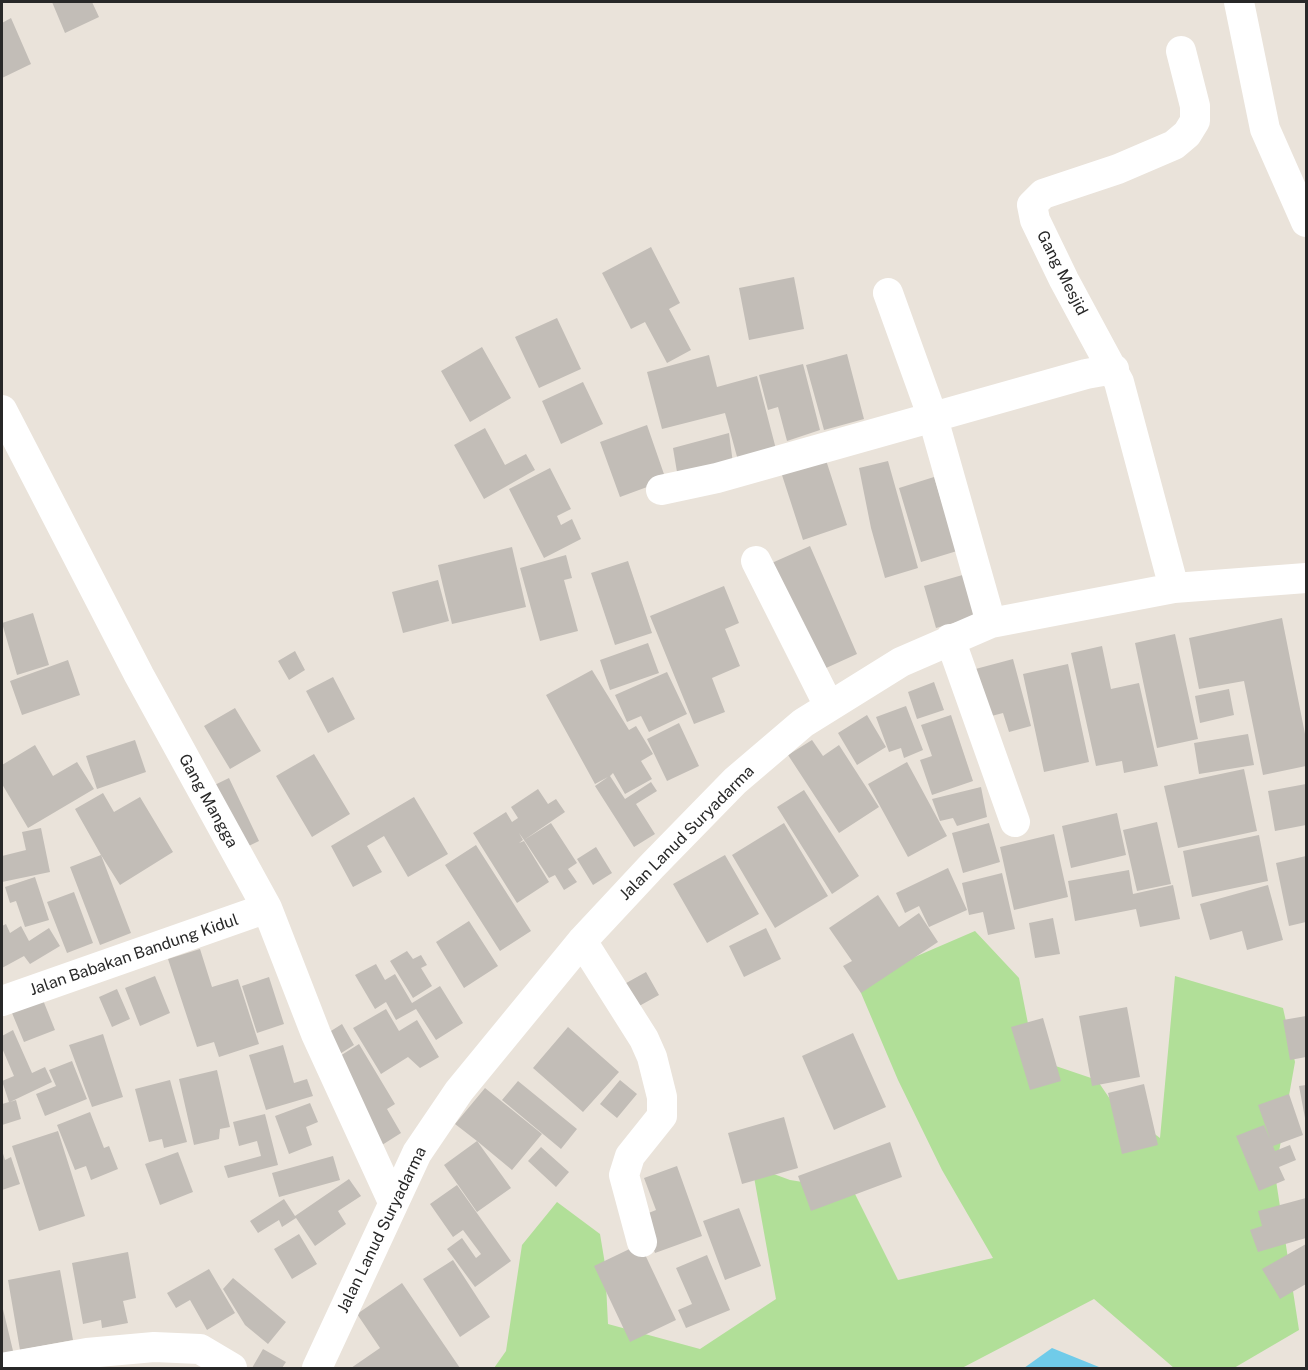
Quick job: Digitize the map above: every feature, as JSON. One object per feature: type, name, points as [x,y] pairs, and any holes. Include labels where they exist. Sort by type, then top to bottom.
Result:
[{"type":"street","points":[[1239,2],[1265,129],[1306,222]]},
{"type":"street","name":"Gang Mesjid","points":[[1174,588],[1124,396],[1114,369],[1064,280],[1035,220],[1032,206],[1043,194],[1118,169],[1174,145],[1187,134],[1195,121],[1195,106],[1181,51]]},
{"type":"street","points":[[888,293],[933,418],[991,623]]},
{"type":"street","points":[[661,490],[717,478],[1086,374],[1114,369]]},
{"type":"street","name":"Gang Mangga","points":[[2,411],[140,675],[267,908],[316,1034],[393,1202]]},
{"type":"street","points":[[756,561],[829,706]]},
{"type":"street","name":"Jalan Lanud Suryadarma","points":[[317,1368],[417,1153],[459,1090],[582,941],[735,781],[803,723],[901,662],[991,623],[1174,588],[1306,578]]},
{"type":"street","points":[[950,639],[1015,822]]},
{"type":"street","name":"Jalan Babakan Bandung Kidul","points":[[2,1001],[267,908]]},
{"type":"street","points":[[582,941],[644,1039],[652,1057],[662,1097],[662,1116],[630,1156],[624,1175],[642,1242]]},
{"type":"street","points":[[2,1368],[87,1353],[154,1347],[200,1349],[232,1368]]},
{"type":"green space","points":[[975,931],[1019,978],[1035,1059],[1097,1080],[1112,1102],[1160,1138],[1175,976],[1283,1008],[1295,1062],[1275,1174],[1299,1330],[1234,1368],[1174,1368],[1094,1299],[962,1368],[494,1368],[506,1351],[522,1245],[557,1202],[600,1234],[605,1264],[608,1324],[700,1349],[776,1299],[752,1166],[790,1180],[853,1190],[898,1280],[993,1258],[942,1170],[898,1080],[861,993],[859,981]]},
{"type":"water","points":[[1052,1348],[1099,1367],[1101,1368],[1024,1368]]},
{"type":"building","points":[[52,2],[92,2],[99,17],[65,33]]},
{"type":"building","points":[[11,18],[31,64],[2,78],[2,23]]},
{"type":"building","points":[[651,247],[680,303],[669,309],[691,350],[667,363],[645,322],[631,329],[602,273]]},
{"type":"building","points":[[794,277],[804,329],[749,340],[739,288]]},
{"type":"building","points":[[557,318],[581,369],[539,388],[515,337]]},
{"type":"building","points":[[482,347],[511,398],[470,422],[441,371]]},
{"type":"building","points":[[847,354],[864,419],[824,430],[806,365]]},
{"type":"building","points":[[709,355],[717,387],[757,376],[777,453],[739,464],[725,413],[662,429],[647,372]]},
{"type":"building","points":[[803,364],[820,430],[787,441],[778,407],[768,410],[759,375]]},
{"type":"building","points":[[583,382],[603,424],[561,444],[542,401]]},
{"type":"building","points":[[647,425],[666,480],[620,497],[600,442]]},
{"type":"building","points":[[485,428],[505,465],[526,454],[535,470],[484,499],[454,445]]},
{"type":"building","points":[[729,433],[734,471],[679,484],[673,448]]},
{"type":"building","points":[[825,457],[847,525],[803,540],[781,472]]},
{"type":"building","points":[[888,461],[918,568],[885,578],[871,528],[859,468]]},
{"type":"building","points":[[550,468],[571,509],[557,516],[561,525],[572,519],[581,539],[544,558],[509,489]]},
{"type":"building","points":[[934,477],[957,551],[921,562],[899,488]]},
{"type":"building","points":[[810,546],[857,654],[815,673],[765,566]]},
{"type":"building","points":[[512,547],[526,607],[452,624],[438,565]]},
{"type":"building","points":[[566,555],[572,578],[564,580],[578,631],[540,641],[520,568]]},
{"type":"building","points":[[628,561],[652,633],[615,645],[591,573]]},
{"type":"building","points":[[966,574],[978,616],[936,628],[924,586]]},
{"type":"building","points":[[438,580],[449,621],[403,633],[392,592]]},
{"type":"building","points":[[724,586],[739,623],[725,629],[740,666],[712,678],[725,712],[694,724],[650,616]]},
{"type":"building","points":[[33,613],[49,665],[17,675],[2,623]]},
{"type":"building","points":[[1282,618],[1306,739],[1306,766],[1263,775],[1244,681],[1199,689],[1189,638]]},
{"type":"building","points":[[1175,634],[1198,739],[1157,748],[1135,643]]},
{"type":"building","points":[[648,643],[659,673],[610,690],[600,660]]},
{"type":"building","points":[[1102,646],[1111,689],[1139,683],[1158,766],[1124,773],[1122,761],[1096,766],[1071,653]]},
{"type":"building","points":[[295,651],[305,670],[289,680],[278,661]]},
{"type":"building","points":[[1013,659],[1031,726],[1009,732],[1003,713],[980,719],[968,671]]},
{"type":"building","points":[[68,660],[80,695],[22,715],[10,681]]},
{"type":"building","points":[[1068,664],[1089,762],[1044,772],[1023,674]]},
{"type":"building","points":[[592,670],[629,730],[636,726],[653,754],[641,761],[652,779],[625,794],[613,773],[610,776],[625,799],[651,782],[657,791],[636,804],[655,834],[634,847],[595,786],[608,777],[595,784],[546,695]]},
{"type":"building","points":[[667,672],[687,714],[649,732],[641,716],[627,722],[615,695]]},
{"type":"building","points":[[333,677],[355,719],[328,733],[306,691]]},
{"type":"building","points":[[934,682],[944,710],[917,719],[908,692]]},
{"type":"building","points":[[1229,689],[1234,715],[1200,723],[1195,696]]},
{"type":"building","points":[[906,706],[923,750],[904,758],[901,748],[889,752],[876,717]]},
{"type":"building","points":[[235,708],[261,751],[230,769],[204,726]]},
{"type":"building","points":[[867,715],[886,747],[857,765],[838,733]]},
{"type":"building","points":[[951,715],[973,781],[932,795],[920,760],[932,756],[921,725]]},
{"type":"building","points":[[679,723],[699,766],[667,781],[647,739]]},
{"type":"building","points":[[1248,734],[1254,765],[1199,774],[1194,743]]},
{"type":"building","points":[[135,740],[146,772],[97,789],[86,756]]},
{"type":"building","points":[[812,740],[823,756],[839,745],[879,807],[839,833],[788,755]]},
{"type":"building","points":[[35,745],[53,776],[77,762],[94,789],[28,828],[2,784],[2,765]]},
{"type":"building","points":[[314,754],[350,814],[312,837],[276,776]]},
{"type":"building","points":[[907,762],[947,836],[908,857],[868,784]]},
{"type":"building","points":[[1244,769],[1257,831],[1178,848],[1164,786]]},
{"type":"building","points":[[229,778],[259,841],[224,858],[194,795]]},
{"type":"building","points":[[1306,784],[1306,825],[1275,831],[1268,791]]},
{"type":"building","points":[[981,787],[987,817],[957,826],[953,818],[940,821],[932,799]]},
{"type":"building","points":[[538,789],[548,804],[556,799],[565,812],[524,840],[519,833],[523,840],[519,843],[524,841],[549,882],[517,903],[473,833],[506,812],[512,822],[518,818],[511,807]]},
{"type":"building","points":[[804,790],[859,876],[832,894],[777,807]]},
{"type":"building","points":[[103,793],[114,812],[140,797],[173,852],[120,885],[75,809]]},
{"type":"building","points":[[414,797],[448,854],[408,877],[384,836],[367,846],[382,872],[353,887],[331,846]]},
{"type":"building","points":[[1117,813],[1126,855],[1071,868],[1062,826]]},
{"type":"building","points":[[1157,822],[1171,884],[1137,891],[1123,830]]},
{"type":"building","points":[[551,823],[577,863],[568,869],[577,882],[564,890],[555,875],[549,878],[524,840]]},
{"type":"building","points":[[784,823],[828,896],[775,928],[732,855]]},
{"type":"building","points":[[989,823],[1000,862],[963,873],[952,833]]},
{"type":"building","points":[[41,828],[50,872],[2,882],[2,856],[26,850],[22,832]]},
{"type":"building","points":[[1054,834],[1068,897],[1014,910],[1000,847]]},
{"type":"building","points":[[1259,835],[1268,881],[1192,897],[1183,851]]},
{"type":"building","points":[[476,845],[531,931],[500,951],[445,865]]},
{"type":"building","points":[[596,847],[612,873],[593,885],[577,859]]},
{"type":"building","points":[[101,855],[131,933],[100,945],[70,867]]},
{"type":"building","points":[[725,855],[759,914],[707,943],[673,884]]},
{"type":"building","points":[[1306,856],[1306,922],[1289,926],[1276,863]]},
{"type":"building","points":[[948,868],[967,910],[929,927],[919,906],[905,913],[896,893]]},
{"type":"building","points":[[1129,870],[1133,894],[1173,885],[1180,919],[1140,927],[1136,909],[1075,921],[1068,881]]},
{"type":"building","points":[[1002,873],[1015,929],[988,935],[983,912],[969,915],[962,883]]},
{"type":"building","points":[[35,877],[49,920],[25,927],[16,901],[10,903],[5,887]]},
{"type":"building","points":[[1268,885],[1283,940],[1247,950],[1242,931],[1210,940],[1200,904]]},
{"type":"building","points":[[74,892],[93,943],[67,953],[47,902]]},
{"type":"building","points":[[878,895],[899,927],[919,913],[938,942],[861,993],[843,966],[852,961],[829,928]]},
{"type":"building","points":[[1053,918],[1060,954],[1035,958],[1029,923]]},
{"type":"building","points":[[469,921],[498,966],[464,988],[436,942]]},
{"type":"building","points":[[6,924],[10,933],[21,926],[29,941],[49,928],[60,946],[30,964],[24,956],[2,968],[2,926]]},
{"type":"building","points":[[766,928],[781,959],[744,977],[729,946]]},
{"type":"building","points":[[200,949],[212,987],[238,979],[259,1044],[219,1057],[214,1042],[197,1047],[168,959]]},
{"type":"building","points":[[407,951],[413,959],[421,955],[427,965],[421,968],[432,986],[413,998],[390,961]]},
{"type":"building","points":[[376,964],[385,980],[395,974],[412,1003],[440,986],[463,1023],[436,1040],[416,1009],[396,1020],[386,1002],[375,1009],[355,975]]},
{"type":"building","points":[[646,972],[659,995],[632,1010],[619,987]]},
{"type":"building","points":[[155,976],[170,1013],[140,1026],[125,988]]},
{"type":"building","points":[[269,977],[284,1024],[257,1033],[242,986]]},
{"type":"building","points":[[117,989],[130,1019],[112,1027],[99,997]]},
{"type":"building","points":[[43,1000],[55,1030],[24,1042],[12,1013]]},
{"type":"building","points":[[1127,1007],[1140,1077],[1092,1086],[1079,1016]]},
{"type":"building","points":[[386,1009],[399,1031],[417,1020],[439,1057],[420,1068],[408,1057],[381,1074],[353,1028]]},
{"type":"building","points":[[1306,1016],[1306,1057],[1290,1060],[1283,1020]]},
{"type":"building","points":[[1043,1018],[1061,1081],[1030,1090],[1011,1027]]},
{"type":"building","points":[[342,1024],[354,1045],[335,1057],[323,1036]]},
{"type":"building","points":[[568,1027],[619,1072],[583,1112],[533,1068]]},
{"type":"building","points":[[13,1030],[32,1073],[45,1067],[52,1082],[10,1102],[16,1100],[21,1119],[2,1125],[2,1104],[9,1102],[2,1081],[14,1076],[2,1048],[2,1036]]},
{"type":"building","points":[[853,1033],[886,1107],[834,1130],[802,1056]]},
{"type":"building","points":[[103,1034],[123,1097],[92,1107],[69,1045]]},
{"type":"building","points":[[359,1044],[395,1104],[387,1109],[401,1133],[382,1145],[332,1061]]},
{"type":"building","points":[[283,1045],[294,1083],[307,1079],[313,1096],[266,1110],[249,1055]]},
{"type":"building","points":[[72,1061],[87,1099],[45,1116],[36,1094],[56,1086],[49,1070]]},
{"type":"building","points":[[217,1070],[230,1127],[220,1129],[219,1139],[194,1145],[179,1079]]},
{"type":"building","points":[[170,1080],[187,1142],[164,1148],[162,1139],[149,1142],[135,1089]]},
{"type":"building","points":[[620,1080],[637,1094],[617,1118],[600,1104]]},
{"type":"building","points":[[518,1081],[577,1129],[561,1149],[502,1100]]},
{"type":"building","points":[[1144,1084],[1158,1145],[1122,1154],[1108,1093]]},
{"type":"building","points":[[1306,1085],[1306,1118],[1305,1118],[1299,1086]]},
{"type":"building","points":[[485,1088],[542,1134],[512,1170],[455,1124]]},
{"type":"building","points":[[1289,1094],[1303,1135],[1273,1146],[1275,1151],[1290,1145],[1296,1160],[1279,1167],[1285,1180],[1259,1191],[1236,1136],[1264,1125],[1270,1139],[1258,1105]]},
{"type":"building","points":[[310,1103],[318,1122],[306,1127],[312,1145],[289,1154],[275,1116]]},
{"type":"building","points":[[90,1112],[104,1148],[109,1146],[118,1169],[91,1180],[86,1166],[75,1170],[57,1125]]},
{"type":"building","points":[[265,1114],[278,1165],[228,1178],[224,1166],[261,1156],[257,1141],[239,1146],[233,1122]]},
{"type":"building","points":[[784,1117],[798,1168],[742,1184],[728,1133]]},
{"type":"building","points":[[58,1131],[85,1216],[39,1231],[12,1146]]},
{"type":"building","points":[[477,1141],[511,1188],[477,1212],[444,1165]]},
{"type":"building","points":[[890,1142],[902,1177],[811,1211],[798,1176]]},
{"type":"building","points":[[541,1147],[569,1172],[556,1187],[528,1161]]},
{"type":"building","points":[[2,1150],[5,1160],[11,1157],[20,1184],[2,1190]]},
{"type":"building","points":[[178,1152],[193,1192],[160,1205],[145,1164]]},
{"type":"building","points":[[333,1156],[340,1180],[279,1197],[272,1173]]},
{"type":"building","points":[[677,1166],[702,1236],[655,1253],[641,1216],[656,1210],[644,1178]]},
{"type":"building","points":[[349,1179],[361,1196],[338,1211],[346,1224],[315,1246],[296,1218],[282,1227],[279,1220],[258,1233],[250,1221],[284,1199],[295,1216]]},
{"type":"building","points":[[457,1185],[511,1261],[475,1287],[447,1249],[462,1238],[476,1258],[481,1254],[463,1230],[453,1237],[430,1204]]},
{"type":"building","points":[[1306,1198],[1306,1238],[1258,1252],[1250,1230],[1262,1226],[1258,1211]]},
{"type":"building","points":[[739,1208],[761,1266],[725,1280],[703,1221]]},
{"type":"building","points":[[299,1234],[317,1264],[292,1279],[274,1249]]},
{"type":"building","points":[[640,1244],[676,1320],[630,1342],[594,1266]]},
{"type":"building","points":[[1306,1244],[1306,1284],[1280,1299],[1262,1269]]},
{"type":"building","points":[[128,1252],[136,1298],[123,1301],[128,1323],[102,1328],[101,1320],[83,1324],[72,1263]]},
{"type":"building","points":[[707,1255],[730,1310],[686,1328],[678,1310],[692,1304],[676,1268]]},
{"type":"building","points":[[453,1260],[490,1317],[460,1337],[423,1279]]},
{"type":"building","points":[[209,1269],[235,1313],[207,1330],[190,1300],[176,1308],[167,1293]]},
{"type":"building","points":[[60,1270],[73,1340],[20,1350],[8,1280]]},
{"type":"building","points":[[233,1278],[286,1322],[268,1344],[245,1325],[223,1289]]},
{"type":"building","points":[[402,1283],[460,1368],[351,1368],[380,1348],[357,1314]]},
{"type":"building","points":[[2,1305],[14,1355],[2,1358]]},
{"type":"building","points":[[263,1349],[286,1362],[282,1368],[252,1368]]}]
